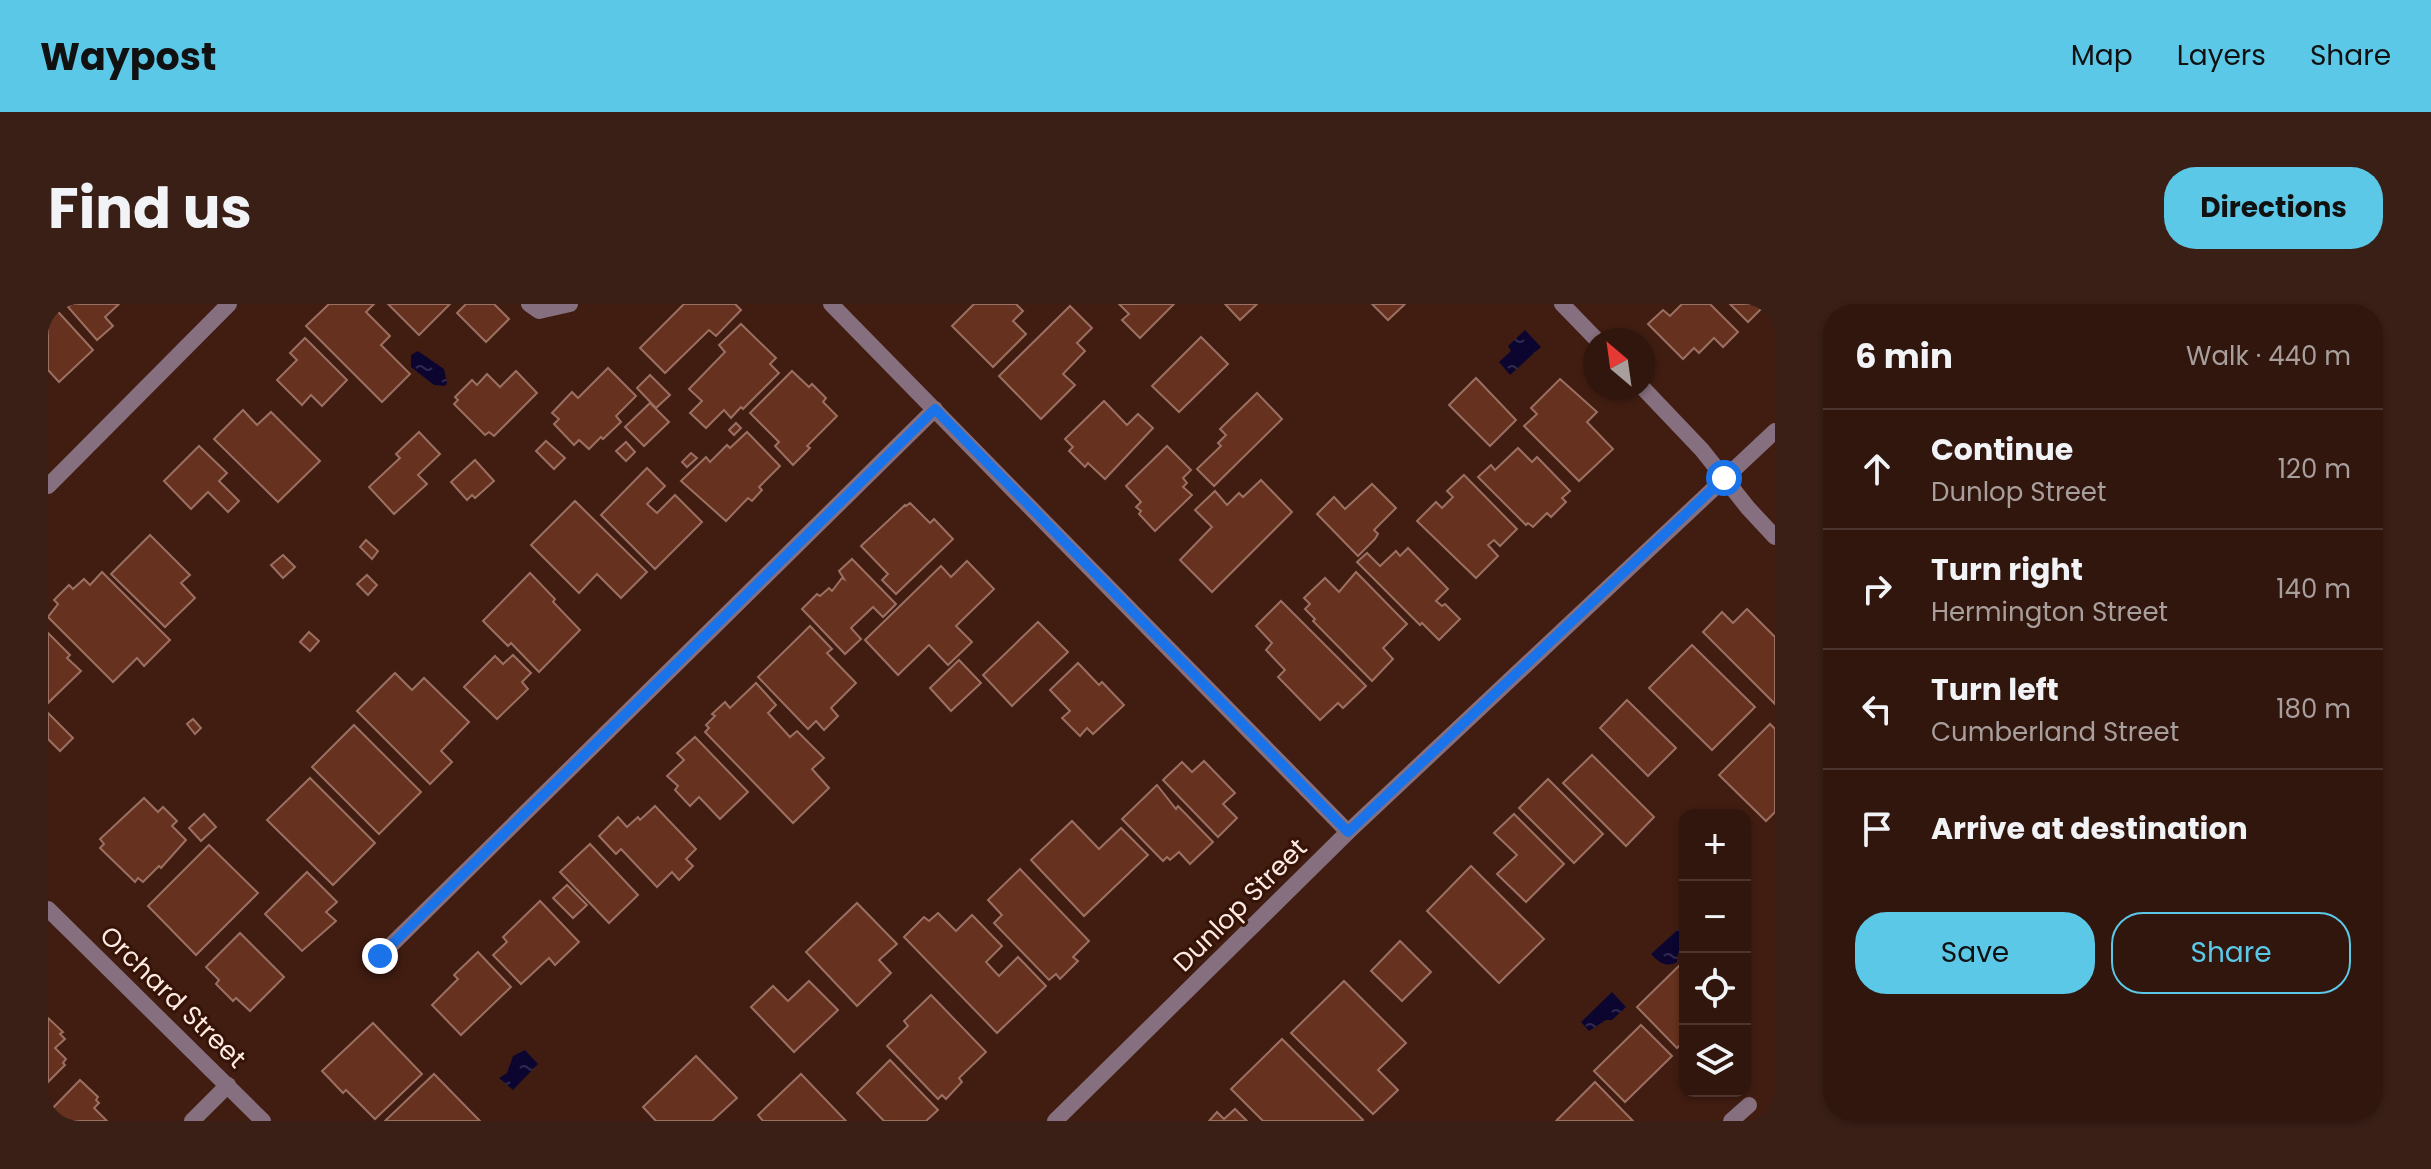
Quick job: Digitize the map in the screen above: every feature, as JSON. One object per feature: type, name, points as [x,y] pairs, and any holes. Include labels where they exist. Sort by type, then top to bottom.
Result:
[{"type":"street","points":[[48,486],[229,304]]},
{"type":"street","points":[[529,304],[539,311],[570,304]]},
{"type":"street","points":[[831,304],[1348,832]]},
{"type":"street","points":[[1562,304],[1585,328]]},
{"type":"street","points":[[1654,400],[1702,450],[1775,537]]},
{"type":"street","points":[[380,956],[935,409]]},
{"type":"street","name":"Dunlop Street","points":[[1055,1121],[1348,832],[1775,431]]},
{"type":"street","name":"Orchard Street","points":[[48,909],[263,1121]]},
{"type":"street","points":[[192,1121],[228,1085]]},
{"type":"street","points":[[1731,1121],[1749,1105]]},
{"type":"water","points":[[1525,330],[1541,347],[1510,375],[1499,362],[1511,351],[1508,346]]},
{"type":"water","points":[[418,351],[444,369],[445,386],[434,385],[411,367],[411,355]]},
{"type":"water","points":[[1679,929],[1677,962],[1666,964],[1651,954]]},
{"type":"water","points":[[1612,992],[1626,1007],[1612,1020],[1606,1020],[1589,1031],[1581,1022]]},
{"type":"water","points":[[525,1050],[538,1064],[513,1090],[499,1078],[507,1073],[513,1056]]},
{"type":"building","points":[[48,304],[93,350],[59,382],[48,370]]},
{"type":"building","points":[[72,304],[119,304],[105,317],[113,326],[97,340],[68,307]]},
{"type":"building","points":[[329,304],[374,304],[366,312],[390,336],[381,345],[410,374],[382,402],[306,326]]},
{"type":"building","points":[[388,304],[450,304],[419,335]]},
{"type":"building","points":[[466,304],[494,304],[509,319],[486,342],[457,313]]},
{"type":"building","points":[[684,304],[735,304],[741,310],[716,336],[709,330],[665,373],[640,348]]},
{"type":"building","points":[[974,304],[1016,304],[1023,311],[1013,321],[1026,334],[993,367],[952,326]]},
{"type":"building","points":[[1119,304],[1174,304],[1140,338],[1122,320],[1129,314]]},
{"type":"building","points":[[1225,304],[1257,304],[1240,320]]},
{"type":"building","points":[[1372,304],[1405,304],[1388,320]]},
{"type":"building","points":[[1682,304],[1710,304],[1738,332],[1723,347],[1714,338],[1699,353],[1694,348],[1683,359],[1648,324],[1663,310],[1670,316]]},
{"type":"building","points":[[1730,304],[1766,304],[1748,322]]},
{"type":"building","points":[[1070,306],[1092,328],[1077,343],[1085,351],[1063,374],[1075,385],[1041,419],[999,376]]},
{"type":"building","points":[[741,324],[776,358],[770,364],[779,373],[743,409],[741,407],[731,418],[724,410],[706,428],[690,413],[702,401],[689,389],[725,352],[719,345]]},
{"type":"building","points":[[1201,337],[1228,364],[1179,412],[1152,386]]},
{"type":"building","points":[[305,338],[347,380],[322,406],[311,395],[302,405],[277,380],[297,360],[290,353]]},
{"type":"building","points":[[608,368],[636,396],[616,416],[621,422],[603,439],[601,437],[589,449],[579,440],[574,445],[554,424],[559,419],[552,413],[572,392],[578,398]]},
{"type":"building","points":[[516,371],[537,393],[494,436],[489,432],[485,435],[454,404],[458,400],[455,397],[472,380],[477,385],[487,374],[500,387]]},
{"type":"building","points":[[792,371],[826,398],[823,402],[837,416],[793,465],[775,446],[779,442],[750,413]]},
{"type":"building","points":[[650,375],[670,395],[656,408],[637,388]]},
{"type":"building","points":[[1476,378],[1516,420],[1490,446],[1449,405]]},
{"type":"building","points":[[1560,379],[1597,412],[1587,422],[1613,449],[1579,481],[1524,426],[1537,414],[1531,408]]},
{"type":"building","points":[[1257,393],[1282,419],[1214,486],[1197,469],[1221,446],[1218,443],[1226,435],[1220,429]]},
{"type":"building","points":[[1104,401],[1127,425],[1138,414],[1153,428],[1105,479],[1088,463],[1085,467],[1069,451],[1073,447],[1065,439]]},
{"type":"building","points":[[650,403],[669,422],[644,446],[625,427]]},
{"type":"building","points":[[243,410],[257,425],[271,412],[320,461],[278,502],[214,439]]},
{"type":"building","points":[[736,423],[741,428],[734,435],[729,430]]},
{"type":"building","points":[[419,432],[440,454],[418,475],[427,484],[394,514],[369,487],[400,458],[396,454]]},
{"type":"building","points":[[747,432],[780,466],[759,487],[762,490],[752,501],[748,498],[726,521],[681,481],[706,457],[710,462],[727,445],[730,448]]},
{"type":"building","points":[[546,441],[565,458],[554,469],[536,451]]},
{"type":"building","points":[[626,442],[635,452],[626,461],[616,451]]},
{"type":"building","points":[[199,446],[227,473],[219,481],[239,501],[228,512],[208,492],[191,509],[164,481]]},
{"type":"building","points":[[1167,446],[1191,470],[1183,478],[1187,483],[1183,487],[1192,495],[1155,531],[1139,514],[1141,511],[1136,507],[1141,502],[1126,486]]},
{"type":"building","points":[[1518,448],[1532,462],[1537,457],[1570,491],[1562,498],[1566,502],[1551,517],[1547,513],[1533,527],[1528,523],[1526,525],[1478,477],[1491,465],[1495,470]]},
{"type":"building","points":[[691,453],[697,458],[687,467],[682,462]]},
{"type":"building","points":[[475,460],[494,481],[475,498],[472,495],[467,500],[451,482]]},
{"type":"building","points":[[647,468],[665,486],[647,504],[657,513],[675,495],[702,522],[655,569],[601,515]]},
{"type":"building","points":[[1464,475],[1517,529],[1500,546],[1494,540],[1488,545],[1498,556],[1476,578],[1417,521],[1436,502],[1442,508],[1453,497],[1447,491]]},
{"type":"building","points":[[1261,480],[1292,512],[1212,592],[1180,560],[1212,527],[1195,510],[1215,491],[1227,505],[1239,493],[1243,497]]},
{"type":"building","points":[[1372,484],[1396,508],[1374,530],[1378,534],[1375,539],[1358,556],[1317,514],[1334,497],[1345,509]]},
{"type":"building","points":[[575,501],[647,572],[621,598],[597,574],[579,593],[531,545]]},
{"type":"building","points":[[910,503],[930,523],[934,519],[953,539],[896,594],[882,580],[888,574],[861,546]]},
{"type":"building","points":[[150,535],[190,575],[181,583],[195,598],[165,627],[111,574]]},
{"type":"building","points":[[366,540],[378,551],[372,559],[360,547]]},
{"type":"building","points":[[1408,548],[1448,589],[1436,601],[1442,606],[1445,604],[1460,619],[1439,640],[1357,562],[1367,553],[1380,566],[1396,551],[1400,556]]},
{"type":"building","points":[[283,555],[295,567],[283,578],[271,565]]},
{"type":"building","points":[[852,559],[896,604],[883,617],[873,607],[851,628],[861,639],[845,654],[802,609],[817,594],[820,596],[829,588],[832,591],[844,579],[839,571]]},
{"type":"building","points":[[967,561],[994,589],[956,626],[972,642],[948,665],[929,645],[898,675],[865,640],[941,566],[951,577]]},
{"type":"building","points":[[102,572],[170,640],[144,666],[137,658],[113,682],[48,617],[58,604],[54,600],[69,585],[73,589],[84,579],[90,585]]},
{"type":"building","points":[[1356,572],[1407,624],[1383,648],[1393,659],[1372,681],[1305,609],[1310,604],[1304,598],[1325,578],[1339,592]]},
{"type":"building","points":[[530,573],[580,630],[539,672],[511,643],[508,646],[483,621]]},
{"type":"building","points":[[367,575],[377,585],[368,595],[357,584]]},
{"type":"building","points":[[1281,601],[1366,686],[1343,708],[1338,703],[1320,720],[1278,677],[1285,670],[1266,650],[1272,643],[1256,626]]},
{"type":"building","points":[[1747,609],[1775,637],[1775,704],[1703,632],[1722,612],[1733,623]]},
{"type":"building","points":[[1038,622],[1068,652],[1012,706],[983,675]]},
{"type":"building","points":[[810,626],[832,649],[827,653],[856,683],[831,708],[838,716],[824,730],[816,721],[808,729],[758,677]]},
{"type":"building","points":[[309,632],[319,641],[310,651],[300,642]]},
{"type":"building","points":[[48,633],[81,671],[48,703]]},
{"type":"building","points":[[1692,645],[1755,707],[1712,750],[1649,688]]},
{"type":"building","points":[[513,655],[531,673],[522,682],[528,689],[497,719],[464,687],[495,656],[503,664]]},
{"type":"building","points":[[959,660],[981,683],[951,711],[930,688]]},
{"type":"building","points":[[1078,663],[1124,705],[1093,734],[1087,728],[1080,736],[1062,718],[1070,711],[1050,690]]},
{"type":"building","points":[[395,673],[412,690],[424,678],[469,722],[441,751],[452,762],[430,784],[357,711]]},
{"type":"building","points":[[756,683],[776,705],[768,713],[790,737],[797,731],[824,758],[812,769],[829,788],[793,823],[705,732],[709,728],[706,725],[715,716],[712,714],[725,702],[730,708]]},
{"type":"building","points":[[1627,700],[1676,748],[1648,776],[1600,728]]},
{"type":"building","points":[[48,713],[73,738],[60,751],[48,739]]},
{"type":"building","points":[[193,719],[201,728],[195,734],[187,724]]},
{"type":"building","points":[[1770,724],[1775,729],[1775,812],[1766,821],[1719,775]]},
{"type":"building","points":[[354,725],[421,792],[379,834],[312,767]]},
{"type":"building","points":[[695,737],[748,792],[720,819],[699,797],[690,806],[675,790],[678,786],[667,776],[684,760],[677,753]]},
{"type":"building","points":[[1592,755],[1654,817],[1626,846],[1563,783]]},
{"type":"building","points":[[1204,761],[1235,793],[1223,804],[1237,818],[1218,837],[1163,780],[1182,762],[1192,772]]},
{"type":"building","points":[[310,778],[375,843],[333,885],[267,820]]},
{"type":"building","points":[[1548,779],[1603,834],[1574,863],[1519,808]]},
{"type":"building","points":[[1157,785],[1176,809],[1178,806],[1213,842],[1190,864],[1179,852],[1170,860],[1167,857],[1163,861],[1122,819]]},
{"type":"building","points":[[144,798],[158,812],[163,807],[177,821],[172,826],[186,840],[161,868],[159,866],[143,882],[138,878],[135,882],[100,848],[104,844],[100,839]]},
{"type":"building","points":[[655,806],[696,849],[686,859],[693,866],[679,880],[672,872],[657,887],[621,849],[616,854],[599,836],[618,817],[627,827]]},
{"type":"building","points":[[204,814],[216,827],[201,841],[189,828]]},
{"type":"building","points":[[1514,814],[1564,864],[1526,902],[1497,874],[1517,855],[1494,833]]},
{"type":"building","points":[[1072,821],[1099,849],[1121,828],[1148,855],[1084,916],[1031,860]]},
{"type":"building","points":[[590,844],[638,895],[609,923],[560,872]]},
{"type":"building","points":[[209,845],[258,893],[196,955],[148,906]]},
{"type":"building","points":[[1471,866],[1544,939],[1499,983],[1427,911]]},
{"type":"building","points":[[1020,869],[1089,941],[1073,957],[1078,961],[1060,979],[1056,974],[1049,980],[994,923],[1002,915],[988,900]]},
{"type":"building","points":[[307,872],[337,902],[326,912],[336,921],[302,951],[265,914]]},
{"type":"building","points":[[567,885],[587,905],[573,918],[553,898]]},
{"type":"building","points":[[540,901],[579,942],[555,965],[549,958],[521,984],[493,955],[507,942],[503,937]]},
{"type":"building","points":[[857,903],[897,944],[879,960],[891,973],[857,1006],[806,952]]},
{"type":"building","points":[[938,913],[956,931],[972,915],[1002,946],[986,962],[999,976],[1018,957],[1046,986],[997,1033],[904,937],[924,917],[929,921]]},
{"type":"building","points":[[240,933],[284,977],[250,1011],[236,998],[233,1001],[216,984],[219,980],[206,967]]},
{"type":"building","points":[[1400,941],[1431,972],[1402,1001],[1371,971]]},
{"type":"building","points":[[478,952],[511,987],[461,1035],[432,1005],[458,979],[454,975]]},
{"type":"building","points":[[1679,966],[1677,1048],[1637,1007]]},
{"type":"building","points":[[809,981],[838,1010],[794,1052],[751,1007],[773,986],[788,1001]]},
{"type":"building","points":[[1344,981],[1406,1043],[1378,1070],[1398,1090],[1373,1114],[1291,1033]]},
{"type":"building","points":[[931,995],[986,1052],[959,1078],[962,1082],[946,1099],[942,1095],[938,1099],[887,1046],[908,1026],[904,1021]]},
{"type":"building","points":[[48,1018],[63,1032],[60,1034],[65,1039],[55,1048],[66,1059],[65,1065],[48,1082]]},
{"type":"building","points":[[373,1023],[422,1074],[375,1119],[322,1071]]},
{"type":"building","points":[[1641,1025],[1672,1056],[1625,1102],[1594,1071]]},
{"type":"building","points":[[1282,1039],[1362,1121],[1263,1121],[1231,1089]]},
{"type":"building","points":[[696,1056],[737,1098],[712,1121],[656,1121],[643,1107]]},
{"type":"building","points":[[890,1060],[938,1110],[926,1121],[884,1121],[857,1093]]},
{"type":"building","points":[[434,1074],[480,1121],[385,1121]]},
{"type":"building","points":[[801,1074],[846,1121],[763,1121],[758,1115]]},
{"type":"building","points":[[80,1080],[98,1097],[96,1100],[99,1103],[94,1108],[107,1121],[48,1121],[48,1113]]},
{"type":"building","points":[[1595,1082],[1633,1121],[1556,1121]]},
{"type":"building","points":[[1235,1109],[1247,1121],[1209,1121],[1217,1112],[1224,1119]]},
{"type":"route","points":[[380,956],[935,409],[1348,832],[1724,478]]}]
